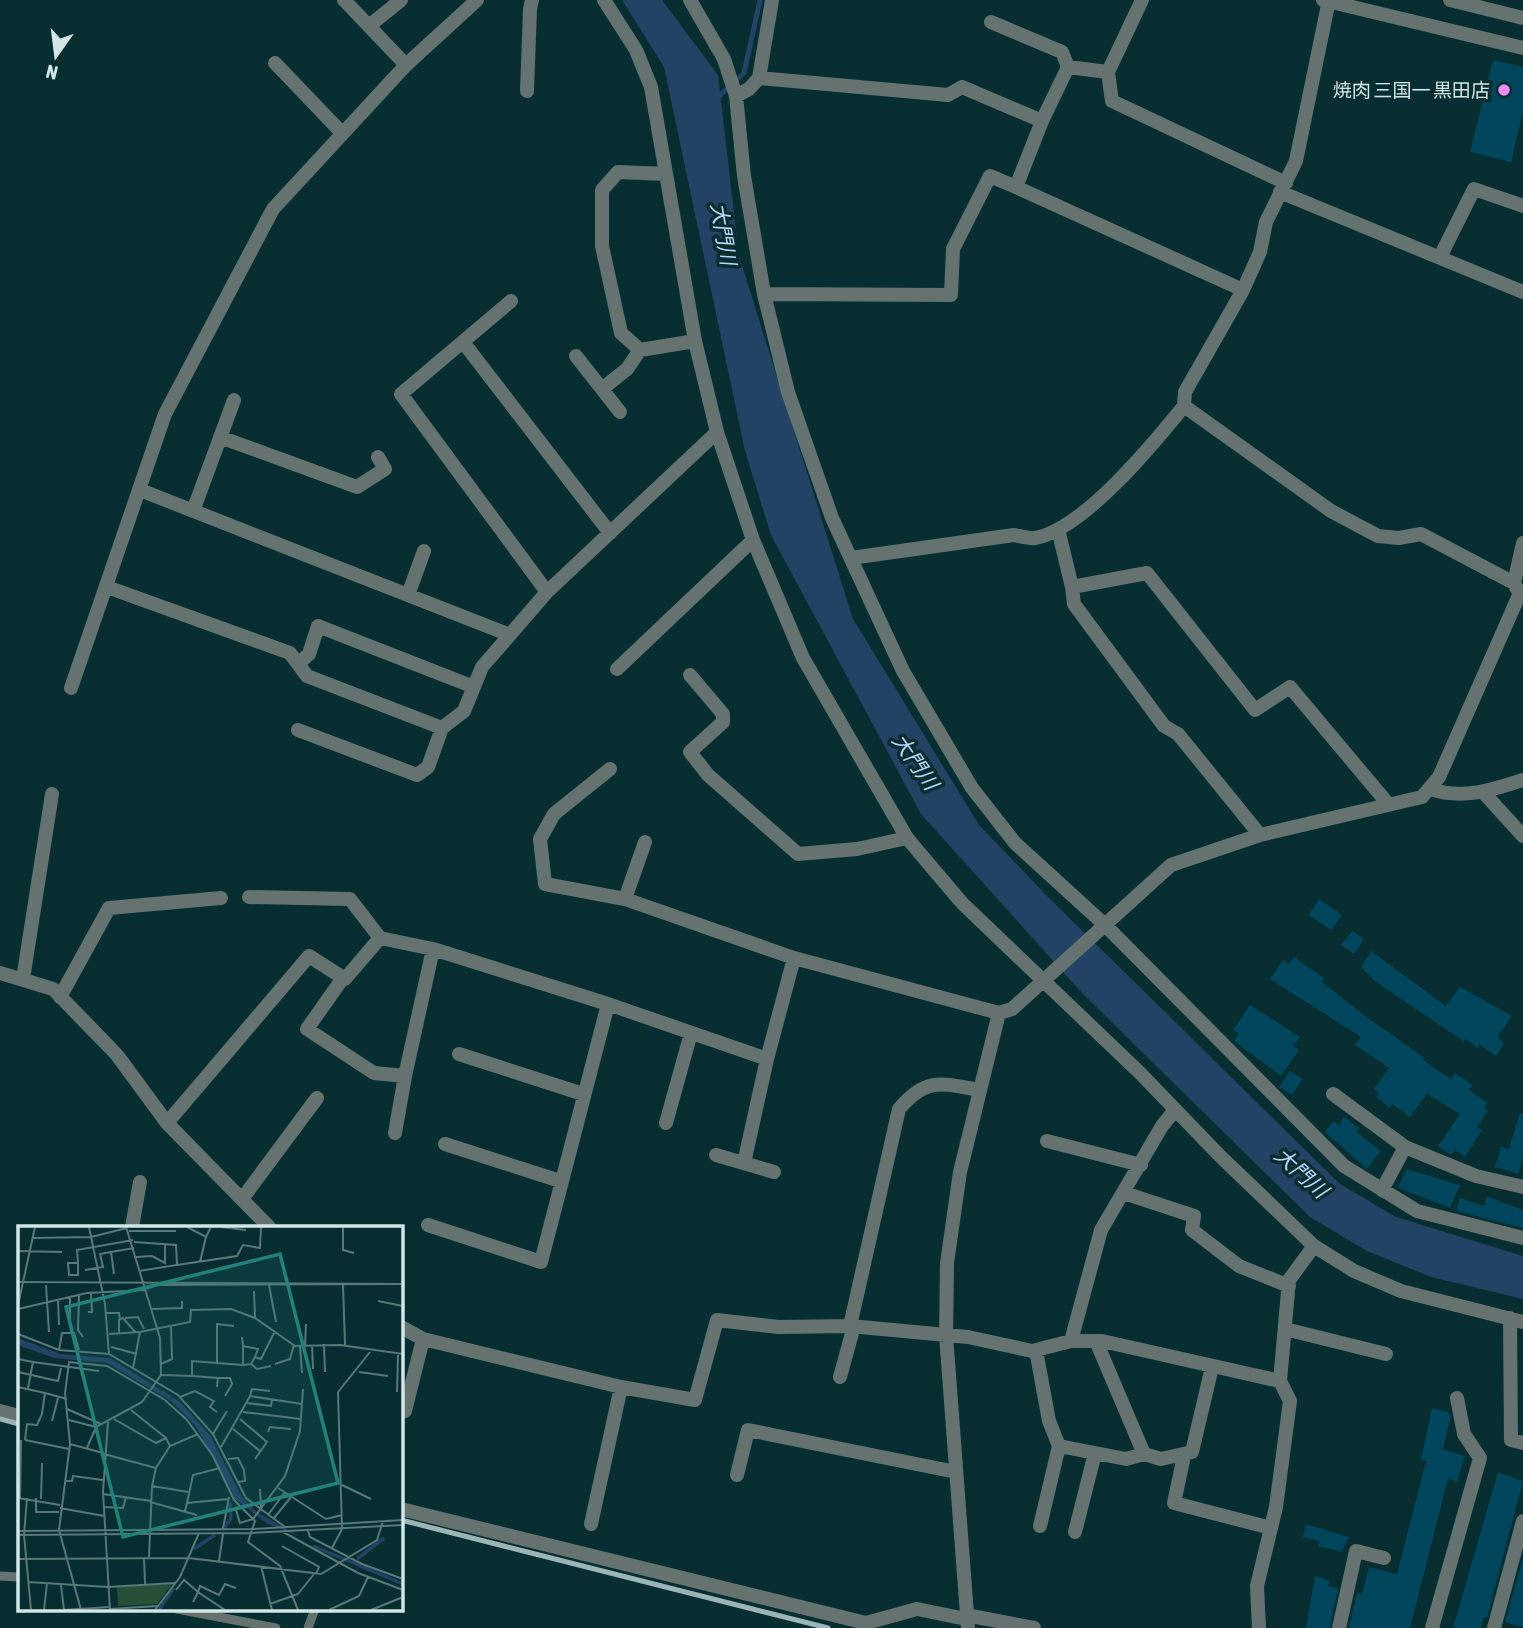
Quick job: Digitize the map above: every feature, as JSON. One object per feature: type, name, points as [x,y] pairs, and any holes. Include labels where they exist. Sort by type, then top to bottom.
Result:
[{"type":"street","points":[[344,0],[406,65]]},
{"type":"street","points":[[369,26],[401,0]]},
{"type":"street","points":[[71,688],[165,414],[273,209],[406,65],[477,0]]},
{"type":"street","points":[[527,91],[530,9],[533,0]]},
{"type":"street","points":[[604,0],[636,50],[651,87],[695,341],[717,432],[753,540],[803,658],[907,838],[962,903],[1046,978],[1175,1110],[1314,1246],[1354,1271],[1401,1291],[1516,1320],[1511,1440],[1523,1443]]},
{"type":"street","points":[[690,0],[724,60],[736,96],[744,176],[764,295],[788,392],[832,518],[903,671],[972,788],[1015,843],[1344,1166],[1418,1211],[1523,1238]]},
{"type":"street","points":[[736,96],[749,89],[759,78],[772,0]]},
{"type":"street","points":[[1142,0],[1108,72],[1112,101],[1283,187],[1523,292]]},
{"type":"street","points":[[851,558],[1014,535],[1034,539],[1058,530],[1080,516],[1147,451],[1184,406],[1185,392],[1260,252],[1266,222],[1296,161],[1327,0],[1523,48]]},
{"type":"street","points":[[1450,0],[1523,18]]},
{"type":"street","points":[[991,22],[1062,52],[1068,67],[1042,121],[1016,187]]},
{"type":"street","points":[[275,64],[342,133]]},
{"type":"street","points":[[1068,67],[1108,72]]},
{"type":"street","points":[[759,78],[948,94],[962,86],[1042,121]]},
{"type":"street","points":[[640,350],[621,333],[602,246],[602,190],[618,172],[666,174]]},
{"type":"street","points":[[764,295],[951,295],[953,249],[990,176],[1242,290]]},
{"type":"street","points":[[1440,257],[1474,189],[1523,206]]},
{"type":"street","points":[[511,302],[401,394],[547,592]]},
{"type":"street","points":[[602,389],[626,369],[640,350],[695,341]]},
{"type":"street","points":[[463,342],[610,533]]},
{"type":"street","points":[[576,356],[620,412]]},
{"type":"street","points":[[193,511],[234,400]]},
{"type":"street","points":[[1184,406],[1331,510],[1378,536],[1399,538],[1421,534],[1519,590]]},
{"type":"street","points":[[298,730],[417,775],[428,767],[442,728],[464,710],[482,667],[547,592],[717,432]]},
{"type":"street","points":[[220,437],[357,487],[385,469],[378,457]]},
{"type":"street","points":[[140,490],[510,635]]},
{"type":"street","points":[[1058,530],[1074,604],[1164,726],[1178,734],[1260,835]]},
{"type":"street","points":[[617,669],[753,540]]},
{"type":"street","points":[[610,769],[554,814],[540,839],[545,884],[625,899],[794,958],[999,1013],[1012,1009],[1171,865],[1260,835],[1422,797],[1431,789],[1439,777],[1519,590],[1523,543]]},
{"type":"street","points":[[408,595],[424,551]]},
{"type":"street","points":[[1072,587],[1147,573],[1255,710],[1290,687],[1389,805]]},
{"type":"street","points":[[107,586],[290,653],[307,676],[442,728]]},
{"type":"street","points":[[298,664],[309,654],[318,626],[474,687]]},
{"type":"street","points":[[690,675],[723,714],[723,722],[690,752],[708,775],[798,854],[858,849],[907,838]]},
{"type":"street","points":[[1431,789],[1449,795],[1483,792],[1523,780]]},
{"type":"street","points":[[1483,792],[1523,836]]},
{"type":"street","points":[[23,979],[52,794]]},
{"type":"street","points":[[625,899],[645,842]]},
{"type":"street","points":[[249,897],[350,899],[380,938],[433,949],[608,1004],[768,1059]]},
{"type":"street","points":[[60,998],[109,908],[221,898]]},
{"type":"street","points":[[380,938],[344,978],[307,1029],[374,1073],[405,1076]]},
{"type":"street","points":[[394,1133],[433,949]]},
{"type":"street","points":[[167,1123],[309,956],[344,978]]},
{"type":"street","points":[[744,1163],[794,958]]},
{"type":"street","points":[[0,973],[53,989],[117,1055],[167,1123],[268,1226]]},
{"type":"street","points":[[428,1225],[541,1262],[608,1004]]},
{"type":"street","points":[[967,1621],[946,1335],[947,1263],[960,1172],[999,1013]]},
{"type":"street","points":[[666,1123],[691,1033]]},
{"type":"street","points":[[459,1054],[583,1094]]},
{"type":"street","points":[[840,1377],[899,1109],[915,1090],[938,1083],[979,1090]]},
{"type":"street","points":[[1333,1094],[1405,1147],[1476,1176],[1523,1187]]},
{"type":"street","points":[[242,1199],[317,1098]]},
{"type":"street","points":[[1071,1341],[1101,1230],[1162,1126],[1175,1110]]},
{"type":"street","points":[[1047,1141],[1141,1165]]},
{"type":"street","points":[[445,1144],[560,1181]]},
{"type":"street","points":[[1382,1190],[1405,1147]]},
{"type":"street","points":[[716,1155],[774,1172]]},
{"type":"street","points":[[132,1226],[140,1182]]},
{"type":"street","points":[[1124,1193],[1195,1216],[1192,1230],[1238,1266],[1289,1286]]},
{"type":"street","points":[[1259,1628],[1257,1586],[1271,1528],[1290,1401],[1279,1381],[1289,1286],[1314,1246]]},
{"type":"street","points":[[402,1328],[423,1339],[621,1387],[695,1400],[717,1320],[778,1327],[852,1326],[946,1335],[1036,1350],[1071,1341],[1096,1341],[1279,1381]]},
{"type":"street","points":[[1285,1329],[1386,1354]]},
{"type":"street","points":[[405,1412],[423,1339]]},
{"type":"street","points":[[1096,1341],[1143,1454]]},
{"type":"street","points":[[1036,1350],[1049,1422],[1059,1446],[1040,1526]]},
{"type":"street","points":[[1059,1446],[1126,1459],[1143,1454],[1161,1459],[1184,1456],[1192,1452],[1212,1367]]},
{"type":"street","points":[[591,1524],[621,1387]]},
{"type":"street","points":[[1432,1628],[1480,1458],[1464,1434],[1457,1398]]},
{"type":"street","points":[[0,1411],[18,1416]]},
{"type":"street","points":[[737,1475],[748,1430],[956,1472]]},
{"type":"street","points":[[1075,1532],[1095,1453]]},
{"type":"street","points":[[1184,1456],[1174,1503],[1271,1528]]},
{"type":"street","points":[[402,1510],[866,1623],[917,1609],[967,1621],[1034,1628]]},
{"type":"street","points":[[1494,1628],[1523,1521]]},
{"type":"street","points":[[1339,1628],[1356,1551],[1384,1558]]},
{"type":"lane","points":[[0,1576],[18,1577]]},
{"type":"lane","points":[[182,1610],[276,1628]]},
{"type":"lane","points":[[308,1628],[315,1610]]},
{"type":"water","name":"大門川","points":[[622,0],[662,0],[718,75],[739,256],[853,619],[979,825],[1049,898],[1340,1184],[1396,1217],[1523,1256],[1523,1299],[1431,1277],[1367,1251],[1310,1217],[1082,993],[921,814],[771,535],[745,451],[664,67]]},
{"type":"building","name":"焼肉 三国一 黒田店","points":[[1493,60],[1523,67],[1523,112],[1511,162],[1470,152]]},
{"type":"building","points":[[1319,899],[1342,915],[1331,930],[1309,915]]},
{"type":"building","points":[[1352,931],[1364,939],[1354,954],[1341,945]]},
{"type":"building","points":[[1371,951],[1446,1006],[1460,987],[1512,1016],[1498,1036],[1504,1044],[1496,1056],[1480,1045],[1478,1048],[1465,1039],[1463,1041],[1376,982],[1361,967]]},
{"type":"building","points":[[1294,957],[1324,978],[1322,982],[1368,1018],[1425,1058],[1423,1060],[1451,1079],[1455,1073],[1473,1085],[1469,1090],[1488,1103],[1484,1108],[1488,1111],[1477,1127],[1482,1130],[1465,1157],[1455,1150],[1451,1155],[1438,1146],[1460,1114],[1427,1094],[1410,1117],[1392,1104],[1390,1108],[1376,1097],[1379,1093],[1374,1089],[1389,1068],[1355,1045],[1361,1037],[1270,979],[1283,960],[1289,964]]},
{"type":"building","points":[[1250,1005],[1300,1037],[1293,1046],[1299,1050],[1281,1076],[1234,1041],[1239,1033],[1233,1030]]},
{"type":"building","points":[[1290,1071],[1303,1079],[1292,1095],[1279,1087]]},
{"type":"building","points":[[1520,1113],[1523,1114],[1523,1158],[1518,1174],[1495,1167],[1501,1147],[1509,1149]]},
{"type":"building","points":[[1344,1117],[1359,1128],[1356,1132],[1381,1151],[1367,1169],[1325,1132],[1333,1121],[1339,1125]]},
{"type":"building","points":[[1406,1169],[1460,1185],[1450,1208],[1398,1188]]},
{"type":"building","points":[[1487,1196],[1523,1210],[1523,1228],[1456,1211],[1460,1198],[1484,1206]]},
{"type":"building","points":[[1432,1408],[1449,1412],[1451,1416],[1443,1449],[1465,1456],[1457,1481],[1448,1479],[1410,1628],[1349,1628],[1357,1593],[1362,1594],[1369,1567],[1397,1574],[1426,1461],[1421,1460]]},
{"type":"building","points":[[1498,1472],[1523,1481],[1487,1618],[1484,1617],[1481,1628],[1453,1628]]},
{"type":"building","points":[[1306,1524],[1349,1537],[1342,1552],[1318,1546],[1319,1541],[1303,1537]]},
{"type":"building","points":[[1523,1558],[1523,1627],[1505,1622]]},
{"type":"building","points":[[1315,1576],[1329,1580],[1328,1586],[1338,1588],[1330,1628],[1306,1628]]},
{"type":"waterway","points":[[716,99],[744,73],[760,0]]},
{"type":"railway","points":[[0,1419],[18,1424]]},
{"type":"railway","points":[[402,1520],[828,1628]]},
{"type":"place","name":"焼肉 三国一 黒田店","points":[[1504,90]]}]
